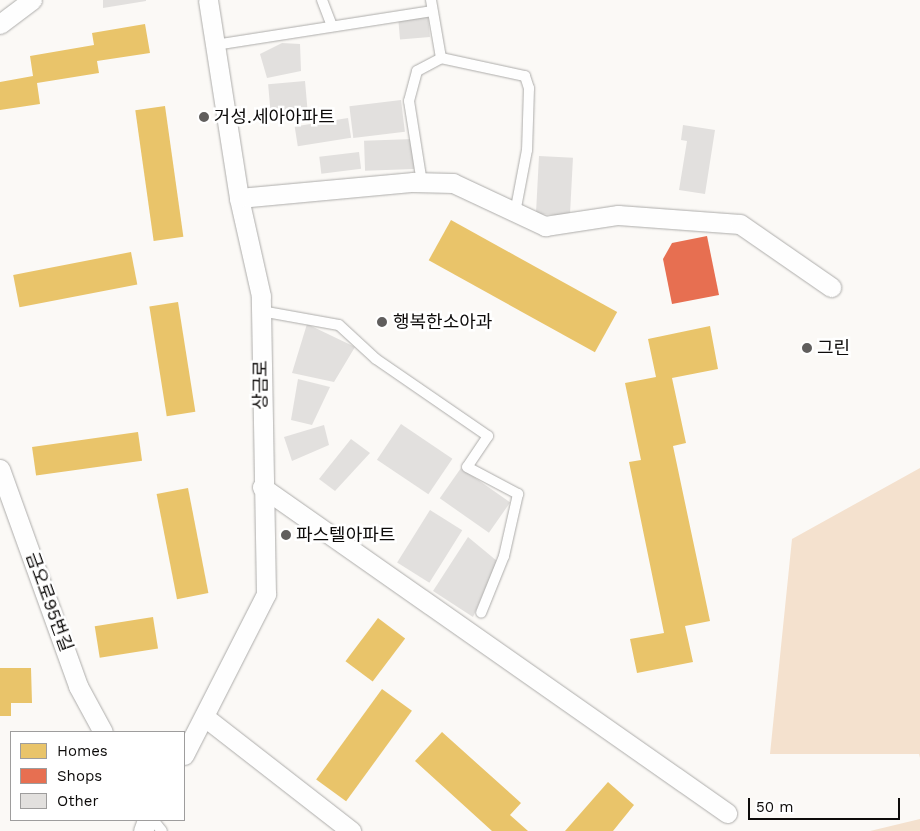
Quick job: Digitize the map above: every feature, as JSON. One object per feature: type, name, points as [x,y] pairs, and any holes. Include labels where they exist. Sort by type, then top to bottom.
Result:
[{"type":"street","points":[[0,24],[32,0]]},
{"type":"street","name":"상금로","points":[[185,753],[206,718],[266,594],[262,487],[261,311],[239,198],[208,0]]},
{"type":"street","points":[[239,198],[422,183],[453,183],[545,226],[618,215],[740,224],[831,287]]},
{"type":"street","name":"금오로95번길","points":[[0,469],[78,686],[102,731]]},
{"type":"street","points":[[262,487],[727,813]]},
{"type":"street","points":[[206,718],[351,831]]},
{"type":"lane","points":[[322,0],[332,26]]},
{"type":"lane","points":[[215,45],[332,26],[431,5],[441,58]]},
{"type":"lane","points":[[422,183],[409,102],[417,71],[441,58],[524,76],[529,88],[527,150],[515,213]]},
{"type":"lane","points":[[261,311],[339,325],[376,359],[488,436],[467,467],[518,494],[504,556],[481,613]]},
{"type":"lane","points":[[154,821],[162,831]]},
{"type":"shaded area","points":[[920,468],[920,758],[919,754],[770,754],[792,539]]},
{"type":"shaded area","points":[[920,819],[920,831],[870,831]]},
{"type":"building: Homes","points":[[145,24],[150,53],[97,61],[99,73],[37,83],[40,104],[0,110],[0,82],[33,76],[30,56],[94,45],[92,33]]},
{"type":"building: Homes","points":[[165,106],[183,237],[154,241],[135,110]]},
{"type":"building: Homes","points":[[451,220],[617,312],[595,352],[429,260]]},
{"type":"building: Homes","points":[[131,252],[137,284],[20,307],[13,275]]},
{"type":"building: Homes","points":[[178,302],[195,412],[167,416],[149,307]]},
{"type":"building: Homes","points":[[710,326],[718,369],[672,378],[686,443],[673,446],[710,621],[685,626],[693,662],[637,673],[630,639],[664,633],[629,462],[641,460],[625,383],[656,377],[648,339]]},
{"type":"building: Homes","points":[[138,432],[142,461],[36,476],[32,447]]},
{"type":"building: Homes","points":[[188,488],[208,593],[177,599],[157,494]]},
{"type":"building: Homes","points":[[153,617],[158,649],[100,658],[95,626]]},
{"type":"building: Homes","points":[[378,618],[405,638],[373,682],[346,661]]},
{"type":"building: Homes","points":[[0,668],[31,668],[32,703],[11,703],[11,716],[0,716]]},
{"type":"building: Homes","points":[[382,689],[412,711],[346,801],[316,780]]},
{"type":"building: Homes","points":[[442,732],[521,803],[510,815],[528,831],[492,831],[415,761]]},
{"type":"building: Homes","points":[[608,782],[634,805],[613,831],[565,831]]},
{"type":"building: Shops","points":[[707,236],[719,295],[672,304],[663,259],[672,243]]},
{"type":"building: Other","points":[[103,0],[146,0],[146,1],[103,8]]},
{"type":"building: Other","points":[[428,15],[430,37],[400,40],[398,18]]},
{"type":"building: Other","points":[[282,43],[300,44],[301,71],[267,78],[260,54]]},
{"type":"building: Other","points":[[305,81],[308,115],[271,118],[268,84]]},
{"type":"building: Other","points":[[401,100],[405,132],[353,138],[349,106]]},
{"type":"building: Other","points":[[348,118],[351,138],[298,146],[295,126]]},
{"type":"building: Other","points":[[683,125],[715,130],[705,194],[679,190],[687,141],[681,140]]},
{"type":"building: Other","points":[[413,139],[414,169],[365,171],[364,141]]},
{"type":"building: Other","points":[[359,152],[361,169],[321,174],[319,157]]},
{"type":"building: Other","points":[[539,156],[573,158],[570,216],[536,214]]},
{"type":"building: Other","points":[[307,324],[355,347],[334,382],[292,373]]},
{"type":"building: Other","points":[[298,379],[330,387],[312,425],[291,420]]},
{"type":"building: Other","points":[[401,424],[452,459],[428,494],[377,460]]},
{"type":"building: Other","points":[[324,425],[329,445],[292,461],[284,437]]},
{"type":"building: Other","points":[[351,439],[370,453],[335,491],[319,479]]},
{"type":"building: Other","points":[[461,468],[510,502],[489,533],[440,498]]},
{"type":"building: Other","points":[[430,510],[462,530],[429,583],[397,563]]},
{"type":"building: Other","points":[[468,537],[497,561],[473,617],[433,591]]},
{"type":"place","name":"거성.세아아파트","points":[[204,117]]},
{"type":"place","name":"행복한소아과","points":[[382,322]]},
{"type":"place","name":"그린","points":[[807,348]]},
{"type":"place","name":"파스텔아파트","points":[[286,535]]}]
